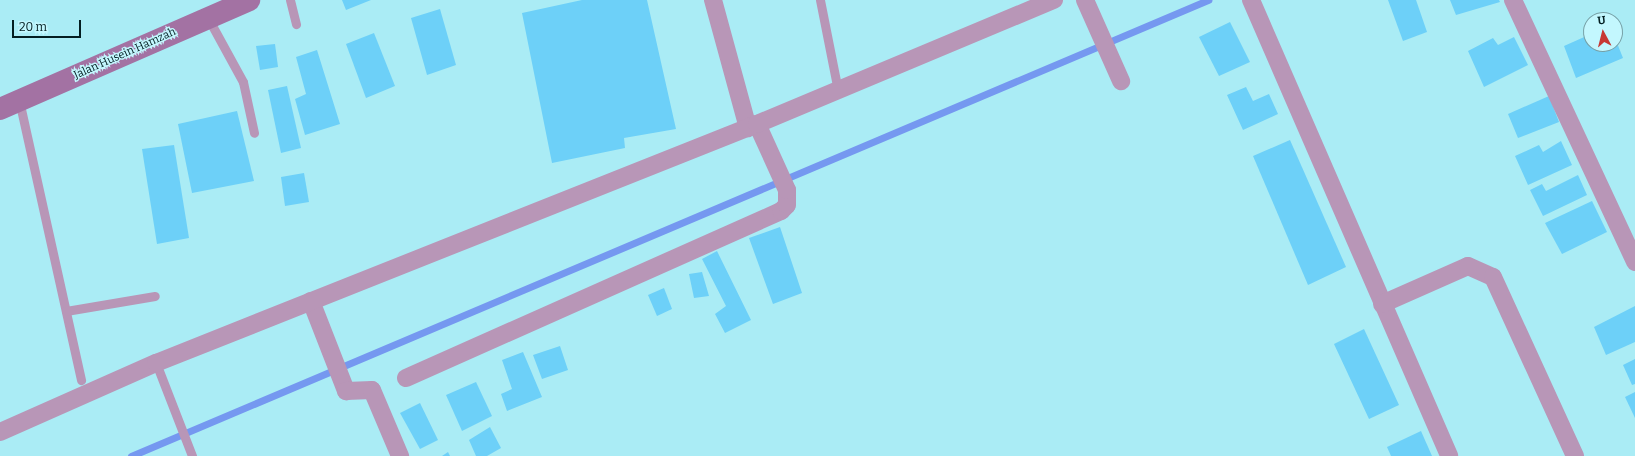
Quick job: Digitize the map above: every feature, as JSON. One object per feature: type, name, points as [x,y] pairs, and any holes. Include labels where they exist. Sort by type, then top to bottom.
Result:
[{"type":"street","name":"Jalan Husein Hamzah","points":[[9,105],[249,0]]},
{"type":"street","points":[[406,378],[781,211],[787,205],[787,190],[756,130],[713,0]]},
{"type":"street","points":[[0,432],[156,363],[311,301],[756,130],[838,90],[1054,0]]},
{"type":"street","points":[[1085,0],[1118,73]]},
{"type":"street","points":[[1513,0],[1635,262]]},
{"type":"street","points":[[1252,3],[1449,456]]},
{"type":"street","points":[[1382,304],[1468,266],[1493,277],[1510,308],[1575,456]]},
{"type":"street","points":[[311,301],[346,391],[372,390],[400,456]]},
{"type":"lane","points":[[290,0],[296,24]]},
{"type":"lane","points":[[820,0],[838,90]]},
{"type":"lane","points":[[208,18],[243,82],[254,133]]},
{"type":"lane","points":[[9,105],[66,311],[81,380]]},
{"type":"lane","points":[[66,311],[155,296]]},
{"type":"lane","points":[[156,363],[170,405],[191,454]]},
{"type":"building","points":[[342,0],[371,0],[346,10]]},
{"type":"building","points":[[582,0],[647,0],[676,129],[624,138],[625,148],[552,163],[522,13]]},
{"type":"building","points":[[1388,0],[1416,0],[1427,32],[1403,41]]},
{"type":"building","points":[[1450,0],[1499,0],[1500,2],[1456,15]]},
{"type":"building","points":[[440,9],[456,65],[427,75],[411,18]]},
{"type":"building","points":[[1230,22],[1250,62],[1219,76],[1199,37]]},
{"type":"building","points":[[374,33],[395,86],[366,98],[346,44]]},
{"type":"building","points":[[1514,37],[1528,65],[1484,87],[1468,51],[1493,38],[1498,45]]},
{"type":"building","points":[[1583,38],[1583,52],[1621,52],[1623,58],[1576,78],[1564,46]]},
{"type":"building","points":[[275,44],[278,67],[260,70],[256,46]]},
{"type":"building","points":[[317,50],[340,124],[305,135],[295,99],[306,94],[296,57]]},
{"type":"building","points":[[287,86],[301,148],[281,153],[268,90]]},
{"type":"building","points":[[1246,87],[1253,101],[1269,94],[1278,114],[1243,130],[1227,95]]},
{"type":"building","points":[[1549,96],[1559,122],[1518,138],[1508,114]]},
{"type":"building","points":[[237,111],[254,181],[192,193],[178,124]]},
{"type":"building","points":[[1290,140],[1346,267],[1308,285],[1253,156]]},
{"type":"building","points":[[1561,141],[1572,165],[1528,185],[1515,156],[1539,145],[1543,152]]},
{"type":"building","points":[[174,145],[189,238],[157,244],[142,149]]},
{"type":"building","points":[[304,173],[309,202],[285,206],[281,177]]},
{"type":"building","points":[[1578,175],[1587,195],[1543,216],[1530,190],[1542,184],[1546,191]]},
{"type":"building","points":[[1592,201],[1607,232],[1562,254],[1545,223]]},
{"type":"building","points":[[780,227],[802,293],[773,304],[749,238]]},
{"type":"building","points":[[717,251],[751,320],[725,333],[715,314],[726,306],[702,259]]},
{"type":"building","points":[[702,272],[709,296],[694,298],[689,274]]},
{"type":"building","points":[[664,288],[672,309],[657,316],[648,295]]},
{"type":"building","points":[[1635,306],[1635,342],[1606,355],[1594,327]]},
{"type":"building","points":[[1364,329],[1399,405],[1369,419],[1334,344]]},
{"type":"building","points":[[560,346],[568,370],[542,379],[533,355]]},
{"type":"building","points":[[523,352],[542,397],[507,411],[501,394],[512,389],[502,360]]},
{"type":"building","points":[[1635,359],[1635,384],[1632,385],[1623,365]]},
{"type":"building","points":[[476,382],[492,416],[462,431],[446,395]]},
{"type":"building","points":[[1635,392],[1635,418],[1625,397]]},
{"type":"building","points":[[420,403],[438,440],[420,449],[400,413]]},
{"type":"building","points":[[490,427],[501,448],[487,456],[476,456],[469,440]]},
{"type":"building","points":[[1421,431],[1432,456],[1391,456],[1387,447]]},
{"type":"building","points":[[448,452],[450,456],[442,456]]},
{"type":"waterway","points":[[131,456],[1208,0]]}]
